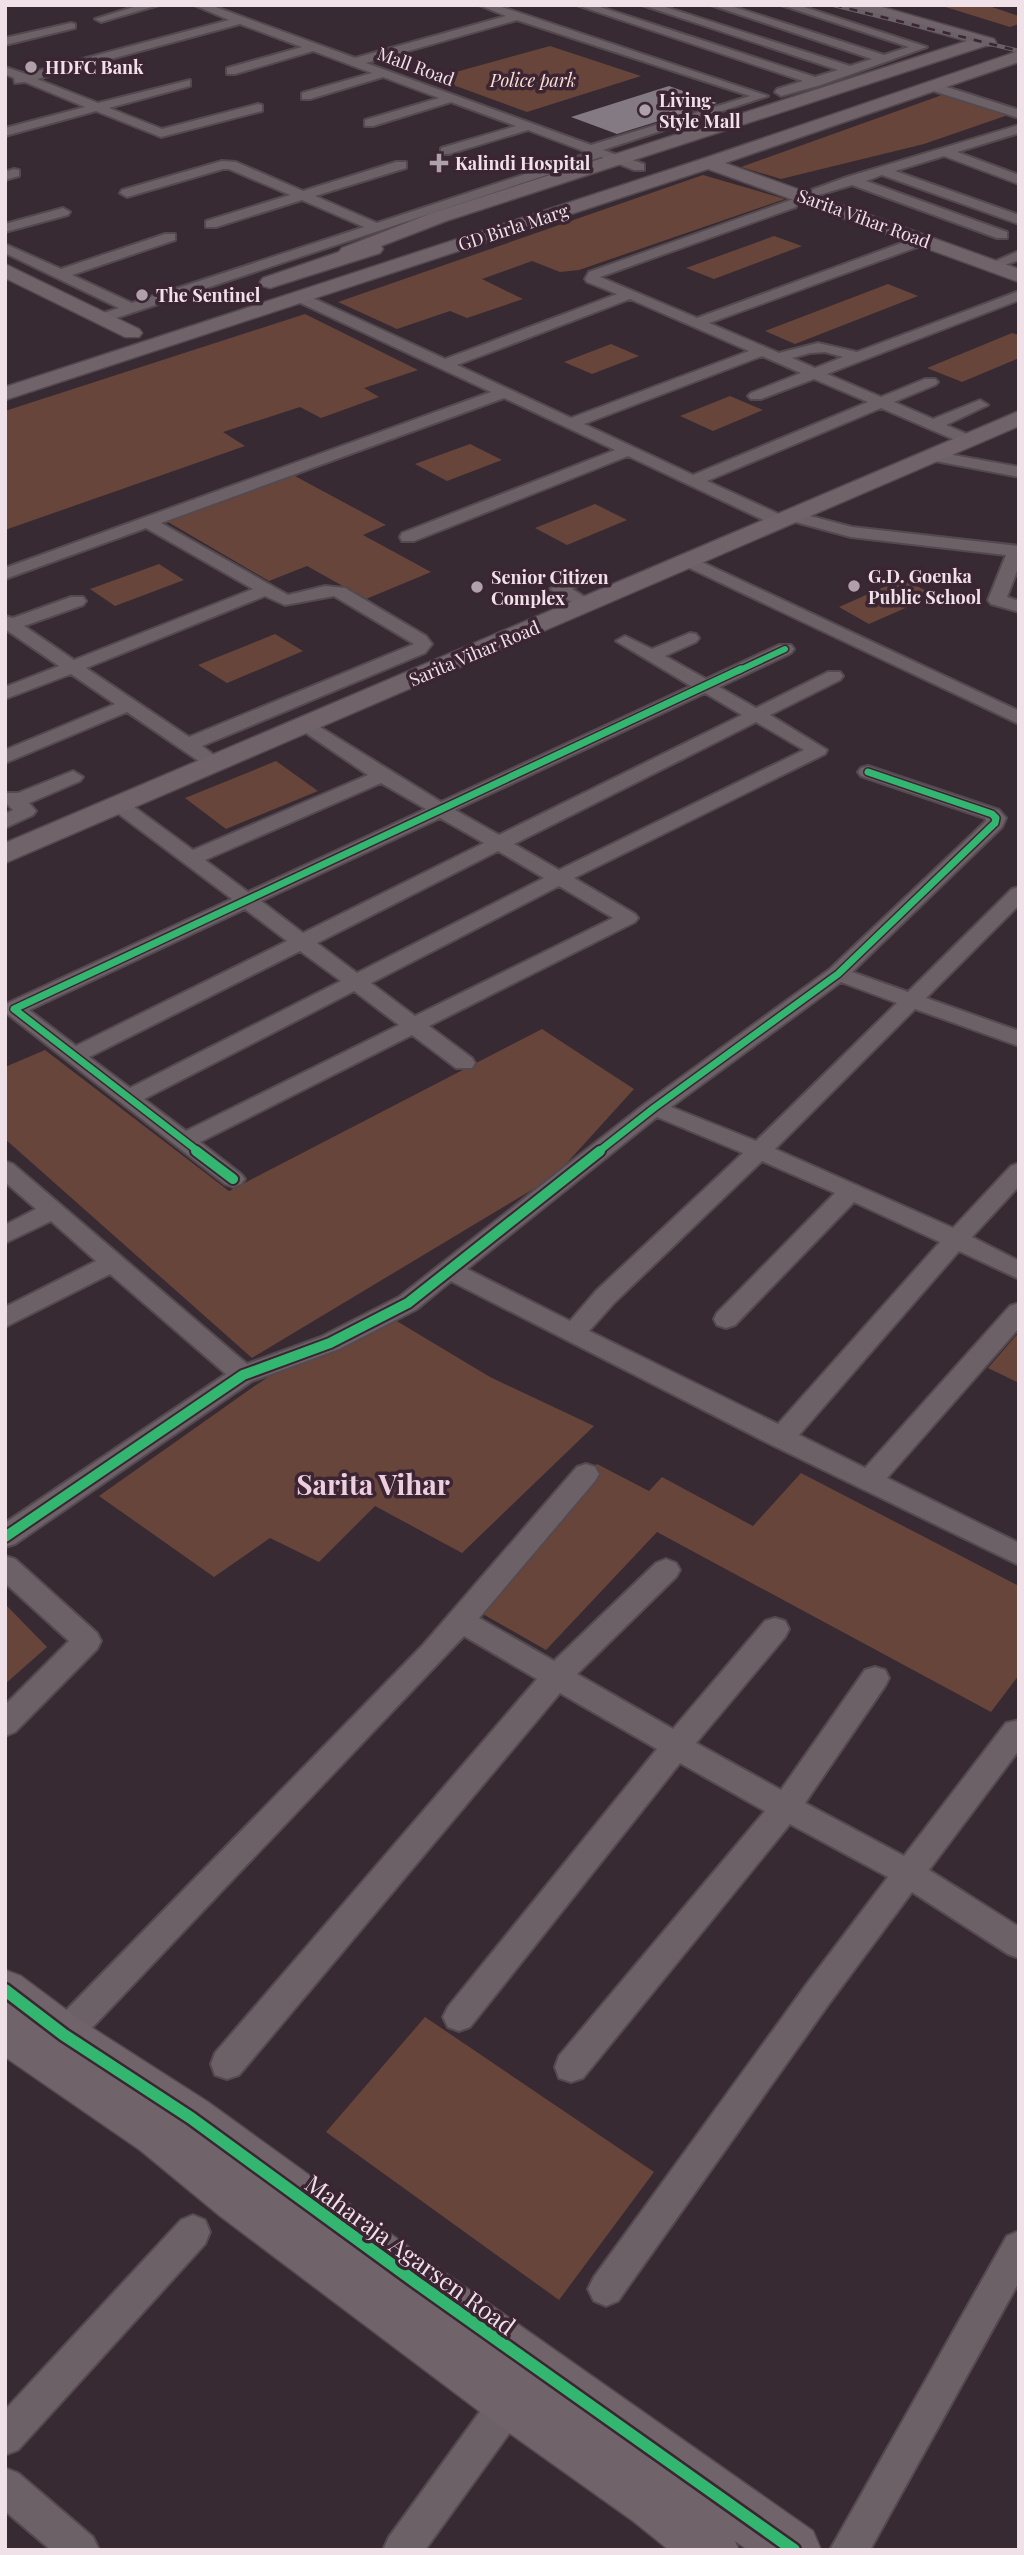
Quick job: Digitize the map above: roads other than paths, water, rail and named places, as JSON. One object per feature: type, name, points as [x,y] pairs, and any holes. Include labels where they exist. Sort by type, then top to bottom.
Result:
[{"type":"street","points":[[101,19],[154,5]]},
{"type":"street","name":"Mall Road","points":[[199,5],[639,167]]},
{"type":"street","points":[[102,318],[762,96],[484,5]]},
{"type":"street","points":[[582,5],[817,82]]},
{"type":"street","points":[[647,5],[851,70]]},
{"type":"street","points":[[580,37],[694,5]]},
{"type":"street","points":[[716,5],[884,59]]},
{"type":"street","points":[[781,92],[921,47],[786,5]]},
{"type":"street","points":[[828,5],[975,49]]},
{"type":"street","points":[[857,5],[975,49]]},
{"type":"street","points":[[762,20],[799,9]]},
{"type":"street","points":[[355,62],[517,16]]},
{"type":"street","points":[[5,84],[241,20]]},
{"type":"street","points":[[5,42],[71,26]]},
{"type":"street","points":[[852,48],[908,28]]},
{"type":"street","points":[[231,71],[314,47]]},
{"type":"street","name":"GD Birla Marg","points":[[247,291],[323,263],[434,233],[639,167],[975,49],[1018,47]]},
{"type":"street","name":"GD Birla Marg","points":[[5,394],[708,163],[931,86],[1018,47]]},
{"type":"street","points":[[323,263],[407,228],[975,49]]},
{"type":"street","points":[[717,82],[767,65]]},
{"type":"street","points":[[5,70],[162,133],[258,108]]},
{"type":"street","points":[[306,96],[383,72]]},
{"type":"street","points":[[5,132],[186,83]]},
{"type":"street","points":[[931,86],[1019,114]]},
{"type":"street","points":[[369,123],[451,98]]},
{"type":"street","points":[[445,151],[528,126]]},
{"type":"street","points":[[968,440],[592,276],[852,180],[1019,129]]},
{"type":"street","points":[[944,152],[1019,180]]},
{"type":"street","name":"Sarita Vihar Road","points":[[708,163],[797,200],[923,240],[1019,276]]},
{"type":"street","points":[[908,163],[926,169]]},
{"type":"street","points":[[127,193],[226,164],[376,227]]},
{"type":"street","points":[[211,225],[401,165]]},
{"type":"street","points":[[882,171],[1019,220]]},
{"type":"street","points":[[852,180],[1002,235]]},
{"type":"street","points":[[5,229],[63,212]]},
{"type":"street","points":[[60,274],[170,237]]},
{"type":"street","points":[[696,323],[923,240]]},
{"type":"street","points":[[5,248],[131,308]]},
{"type":"street","points":[[991,266],[1019,255]]},
{"type":"street","points":[[5,270],[132,333]]},
{"type":"street","points":[[444,365],[630,294]]},
{"type":"street","points":[[756,396],[1019,295]]},
{"type":"street","points":[[299,297],[692,481],[786,519],[851,532],[1017,551],[997,600],[1019,607]]},
{"type":"street","points":[[56,357],[158,324]]},
{"type":"street","points":[[779,358],[823,345],[856,357]]},
{"type":"street","points":[[569,424],[763,351]]},
{"type":"street","points":[[692,481],[930,382]]},
{"type":"street","points":[[5,574],[504,393]]},
{"type":"street","points":[[933,425],[981,405]]},
{"type":"street","name":"Sarita Vihar Road","points":[[5,854],[1019,418]]},
{"type":"street","points":[[408,537],[627,451]]},
{"type":"street","points":[[931,456],[1019,472]]},
{"type":"street","points":[[147,522],[285,600],[300,599],[323,589],[339,592],[423,644],[419,649],[187,745]]},
{"type":"street","points":[[689,561],[1019,718]]},
{"type":"street","points":[[582,578],[559,589],[587,604]]},
{"type":"street","points":[[5,694],[265,590]]},
{"type":"street","points":[[8,623],[77,601]]},
{"type":"street","points":[[8,623],[216,764]]},
{"type":"street","points":[[651,656],[690,638]]},
{"type":"street","points":[[128,1098],[561,877],[818,750],[625,641]]},
{"type":"street","points":[[419,649],[448,664]]},
{"type":"street","points":[[233,1179],[14,1009],[785,649]]},
{"type":"street","points":[[73,1056],[834,676]]},
{"type":"street","points":[[5,757],[128,705]]},
{"type":"street","points":[[184,1141],[628,918],[382,776],[307,725]]},
{"type":"street","points":[[5,1536],[243,1375],[330,1343],[408,1303],[654,1108],[838,974],[995,823],[996,818],[992,814],[868,772]]},
{"type":"street","points":[[192,858],[382,776]]},
{"type":"street","points":[[5,822],[26,811],[11,797],[73,777]]},
{"type":"street","points":[[119,805],[464,1063]]},
{"type":"street","points":[[574,1332],[605,1297],[759,1150],[1019,893]]},
{"type":"street","points":[[838,974],[911,1000],[1013,1030]]},
{"type":"street","points":[[654,1108],[851,1191],[956,1238],[1019,1271]]},
{"type":"street","points":[[5,1169],[243,1375]]},
{"type":"street","points":[[782,1438],[956,1238],[1019,1171]]},
{"type":"street","points":[[726,1319],[851,1191]]},
{"type":"street","points":[[5,1235],[53,1210]]},
{"type":"street","points":[[5,1318],[113,1262]]},
{"type":"street","points":[[449,1270],[574,1332],[665,1382],[1019,1555]]},
{"type":"street","points":[[869,1481],[1019,1312]]},
{"type":"street","points":[[37,2041],[461,1621],[586,1474]]},
{"type":"street","points":[[5,1566],[87,1641],[5,1724]]},
{"type":"street","points":[[227,2064],[557,1676],[666,1570]]},
{"type":"street","points":[[461,1621],[785,1808],[908,1873],[1019,1944]]},
{"type":"street","points":[[459,2017],[677,1745],[775,1629]]},
{"type":"street","points":[[571,2067],[785,1808],[875,1678]]},
{"type":"street","points":[[606,2289],[817,1994],[1016,1731]]},
{"type":"street","name":"Maharaja Agarsen Road","points":[[5,1990],[37,2041],[191,2118],[521,2384],[652,2502],[712,2550]]},
{"type":"street","points":[[5,2437],[193,2232]]},
{"type":"street","points":[[849,2550],[1019,2248]]},
{"type":"street","points":[[403,2549],[521,2384]]},
{"type":"street","name":"Maharaja Agarsen Road","points":[[521,2384],[794,2550]]},
{"type":"street","points":[[5,2486],[80,2550]]},
{"type":"railway","points":[[834,5],[1019,51]]},
{"type":"place","name":"HDFC Bank","points":[[31,67]]},
{"type":"place","name":"Living Style Mall","points":[[645,110]]},
{"type":"place","name":"Kalindi Hospital","points":[[439,163]]},
{"type":"place","name":"The Sentinel","points":[[142,295]]},
{"type":"place","name":"G.D. Goenka Public School","points":[[854,586]]},
{"type":"place","name":"Senior Citizen Complex","points":[[477,587]]},
{"type":"district","name":"Sarita Vihar","points":[[373,1483]]},
{"type":"park label","name":"Police park","points":[[533,80]]}]
